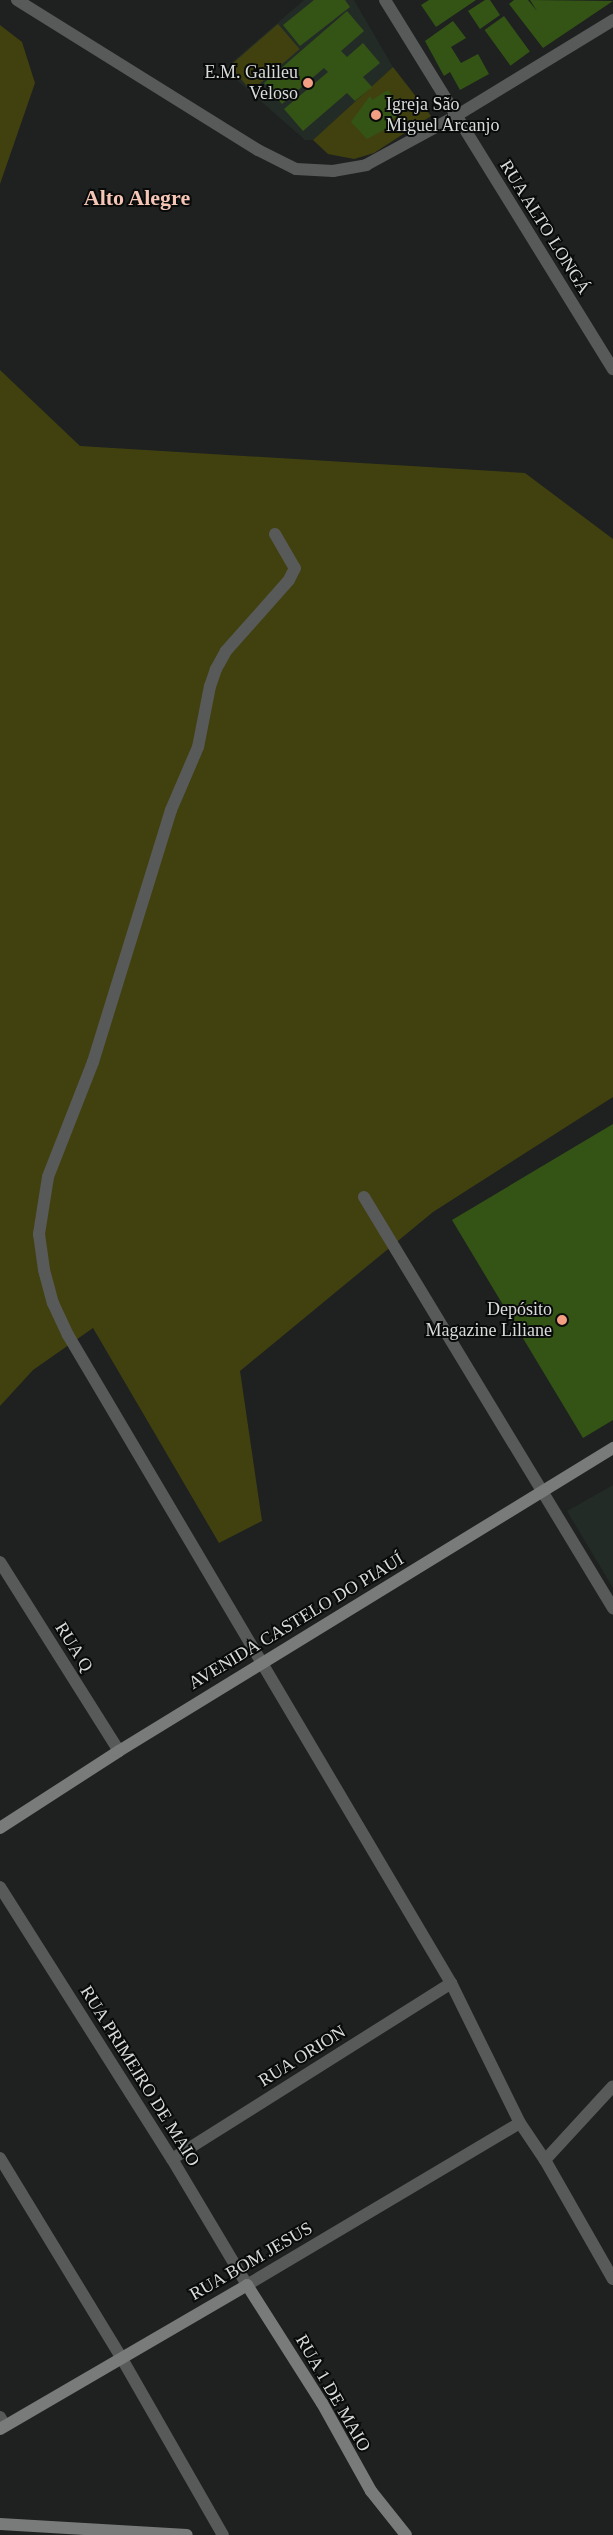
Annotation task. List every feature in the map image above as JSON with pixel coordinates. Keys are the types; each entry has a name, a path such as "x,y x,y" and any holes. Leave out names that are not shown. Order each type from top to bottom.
{"main road":[{"name":"AVENIDA CASTELO DO PIAUÍ","path":"0,1828 119,1751 613,1448"},
{"name":"RUA BOM JESUS","path":"2,2424 246,2285"},
{"name":"RUA 1 DE MAIO","path":"246,2285 322,2403 357,2469 390,2518 406,2535"},
{"path":"0,2524 187,2535"}],"street":[{"path":"17,0 258,150 296,169 333,171 366,165 456,116 613,20"},
{"name":"RUA ALTO LONGÁ","path":"385,0 613,369"},
{"path":"275,534 295,568 289,580 226,651 216,669 198,747 171,810 93,1062 48,1177 39,1234 49,1290 68,1335 263,1662 450,1983 520,2122 545,2160 613,2279"},
{"path":"364,1198 613,1608"},
{"name":"RUA Q","path":"0,1562 119,1751"},
{"name":"RUA PRIMEIRO DE MAIO","path":"0,1887 172,2159 246,2285"},
{"name":"RUA ORION","path":"172,2159 450,1983"},
{"path":"545,2160 613,2086"},
{"name":"RUA BOM JESUS","path":"246,2285 520,2122"},
{"path":"0,2158 122,2357 223,2535"}],"shaded area":[{"name":"E.M. Galileu Veloso","path":"304,0 354,0 393,67 313,140 305,140 224,69"},
{"path":"278,24 300,49 251,91 230,66"},
{"path":"0,25 22,42 35,83 0,184"},
{"path":"393,67 431,116 374,153 354,159 328,154 313,140"},
{"path":"0,370 80,446 525,473 613,539 613,1097 433,1212 240,1371 262,1521 219,1543 93,1328 33,1370 0,1406"},
{"path":"613,1485 613,1588 567,1511"}],"building":[{"path":"314,0 345,0 350,7 300,46 283,25"},
{"path":"429,0 476,0 436,27 421,5"},
{"path":"485,0 490,0 500,15 480,29 468,11"},
{"path":"514,0 528,0 537,11 530,0 613,1 543,48 509,4"},
{"path":"347,11 364,31 341,51 347,57 363,43 380,63 363,77 372,87 355,101 347,93 303,131 284,109 328,72 324,68 282,104 264,83"},
{"path":"504,16 530,52 510,66 485,30"},
{"path":"453,21 466,38 451,47 461,63 478,54 489,74 460,90 450,72 444,76 425,41"},
{"name":"Igreja São Miguel Arcanjo","path":"388,90 403,109 391,121 393,125 367,139 351,122 370,96 372,100"},
{"name":"Depósito Magazine Liliane","path":"613,1124 613,1420 583,1438 452,1220"}],"place":[{"name":"E.M. Galileu Veloso","path":"308,83"},
{"name":"Igreja São Miguel Arcanjo","path":"376,115"},
{"name":"Depósito Magazine Liliane","path":"562,1320"}],"district":[{"name":"Alto Alegre","path":"137,198"}]}
